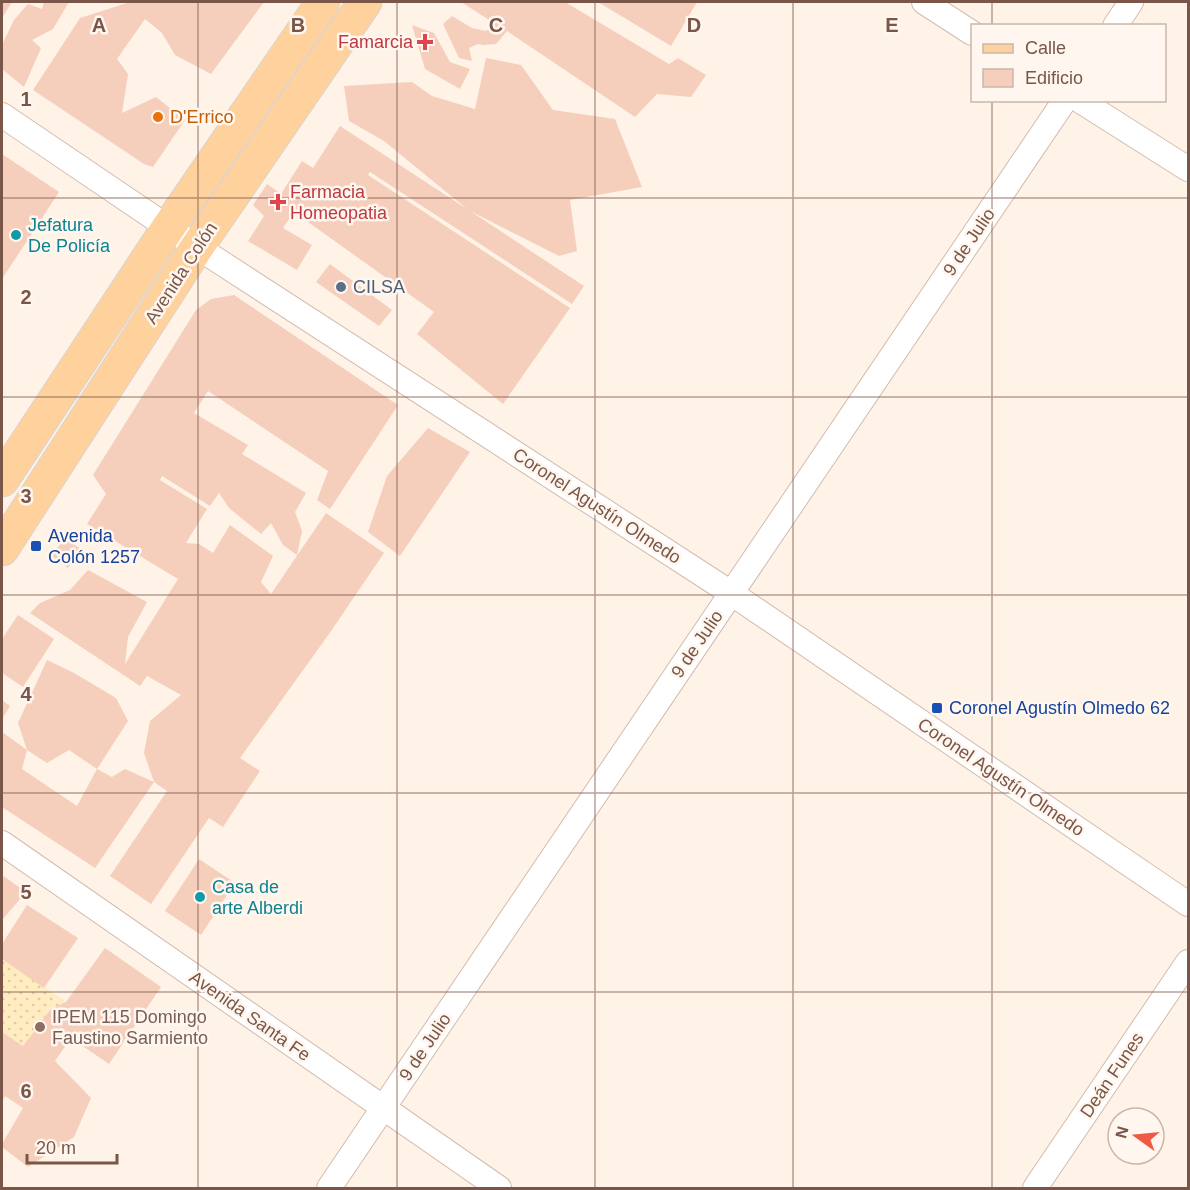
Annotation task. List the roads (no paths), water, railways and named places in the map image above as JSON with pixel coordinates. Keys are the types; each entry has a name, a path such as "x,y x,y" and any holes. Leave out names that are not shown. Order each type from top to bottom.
{"main road":[{"name":"Avenida Colón","path":"2,480 168,228 323,2"},
{"name":"Avenida Colón","path":"2,549 197,247 364,2"}],"street":[{"path":"924,2 971,32"},
{"path":"1116,24 1131,2"},
{"name":"9 de Julio","path":"329,1188 1064,102"},
{"path":"1082,102 1188,169"},
{"name":"Coronel Agustín Olmedo","path":"2,115 168,228 731,593 1188,904"},
{"name":"Avenida Santa Fe","path":"2,843 499,1188"},
{"name":"Deán Funes","path":"1035,1188 1188,962"}],"place":[{"name":"Famarcia","path":"425,42"},
{"name":"D'Errico","path":"158,117"},
{"name":"Farmacia Homeopatia","path":"278,202"},
{"name":"Jefatura De Policía","path":"16,235"},
{"name":"CILSA","path":"341,287"},
{"name":"Avenida Colón 1257","path":"36,546"},
{"name":"Coronel Agustín Olmedo 62","path":"937,708"},
{"name":"Casa de arte Alberdi","path":"200,897"},
{"name":"IPEM 115 Domingo Faustino Sarmiento","path":"40,1027"}]}
